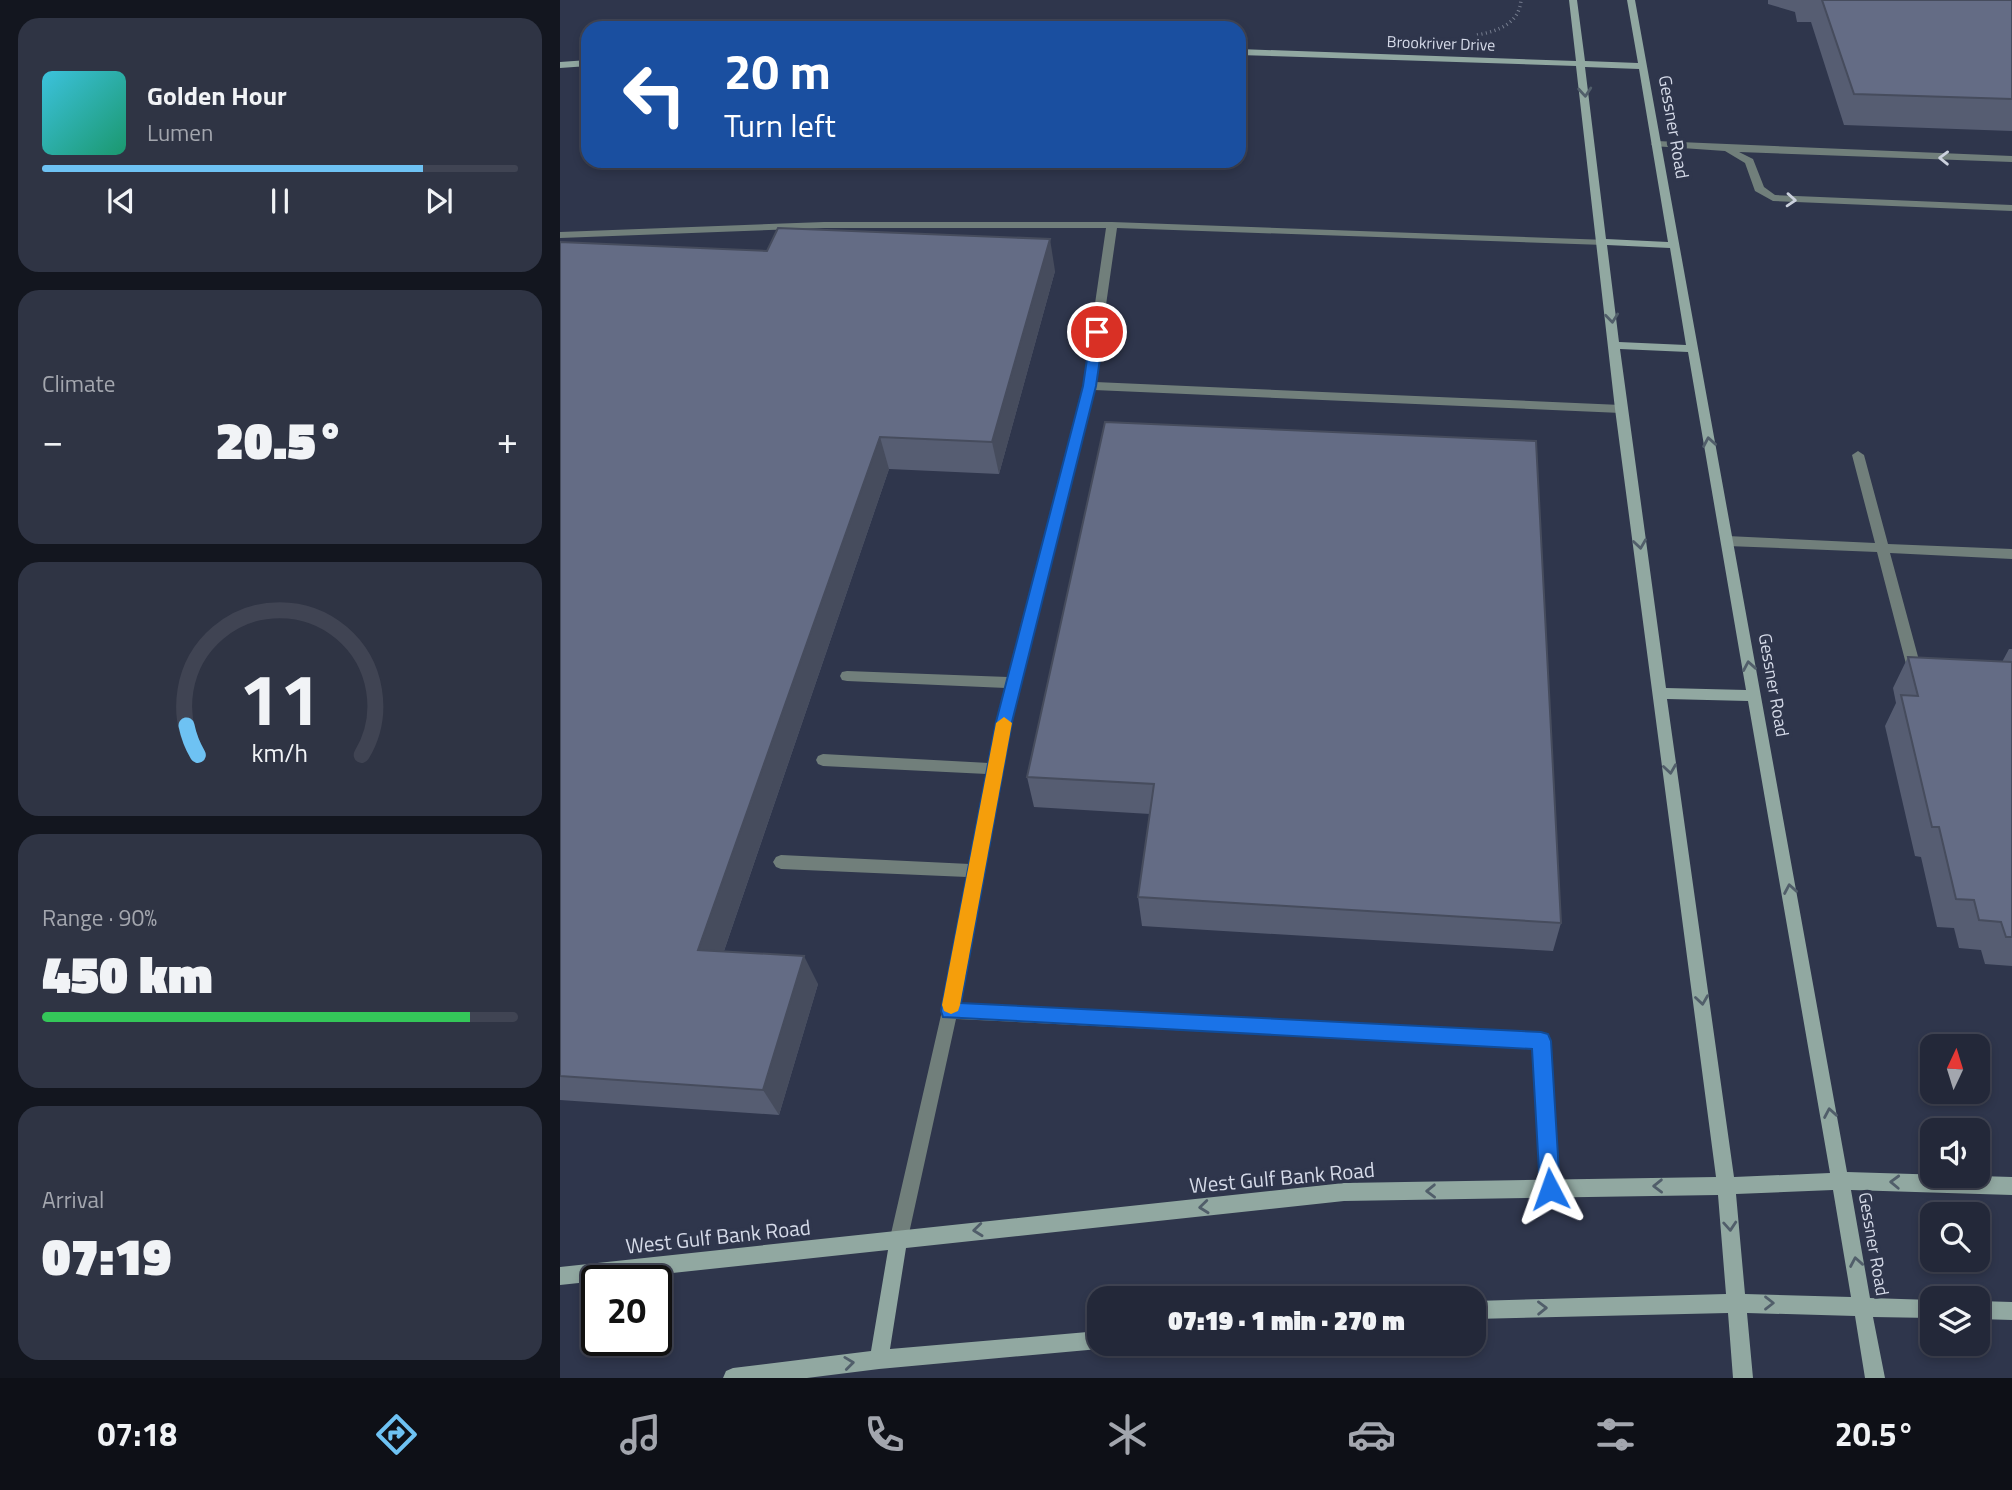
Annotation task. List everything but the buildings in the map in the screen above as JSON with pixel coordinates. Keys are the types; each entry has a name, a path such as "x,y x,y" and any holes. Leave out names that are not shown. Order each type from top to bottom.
{"main road":[{"path":"1573,0 1604,242 1621,409 1726,1186 1742,1378"},
{"name":"Gessner Road","path":"1631,0 1875,1378"},
{"name":"Brookriver Drive","path":"1246,52 1642,65"},
{"path":"560,65 581,64"},
{"path":"1604,242 1674,245"},
{"path":"1615,345 1692,349"},
{"path":"1660,693 1755,696"},
{"name":"West Gulf Bank Road","path":"560,1276 1344,1192 1726,1186 1842,1181 2012,1186"},
{"path":"879,1359 899,1238"},
{"path":"1486,1310 1735,1303 1920,1307"},
{"path":"1990,1310 2012,1311"},
{"path":"733,1378 879,1359 1087,1341"}],"lane":[{"path":"1656,144 2012,159"},
{"path":"1725,148 1749,161 1759,189 1773,198 2012,208"},
{"path":"560,235 824,225 1112,225 1604,242"},
{"path":"899,1238 950,1011 995,769 1014,683 1089,386 1112,225"},
{"path":"1089,386 1621,409"},
{"path":"1858,455 1913,664"},
{"path":"1727,541 2012,554"},
{"path":"847,676 1014,683"},
{"path":"823,760 995,769"},
{"path":"781,862 976,871"},
{"path":"950,1011 1541,1041 1550,1189"}],"slow traffic":[{"path":"951,1005 1004,723"}],"route":[{"path":"1097,332 1089,386 1004,722 950,1011 1541,1041 1550,1189"}]}
